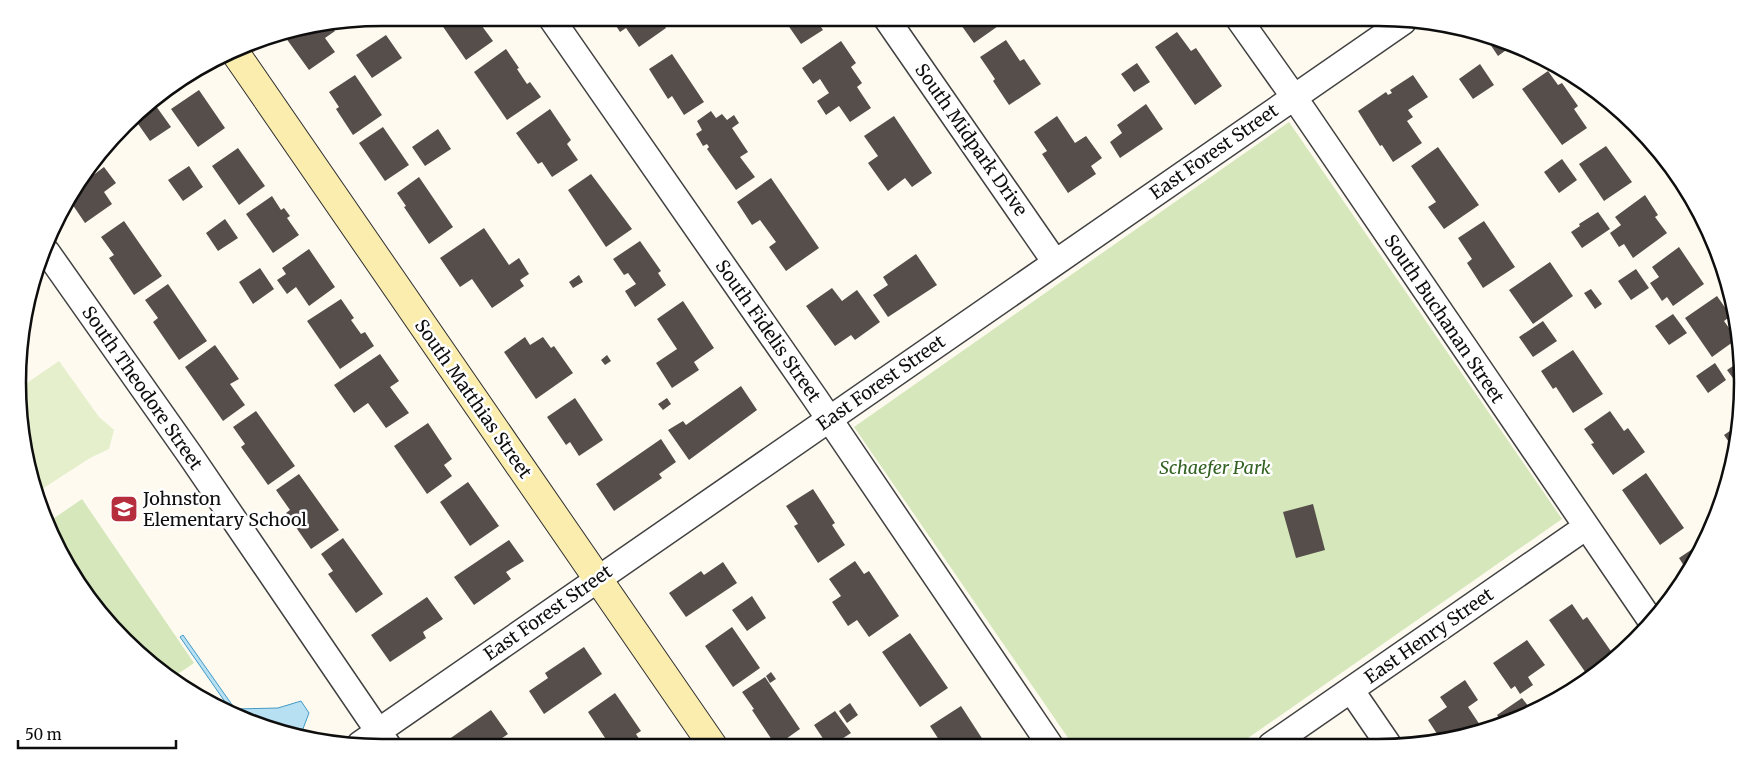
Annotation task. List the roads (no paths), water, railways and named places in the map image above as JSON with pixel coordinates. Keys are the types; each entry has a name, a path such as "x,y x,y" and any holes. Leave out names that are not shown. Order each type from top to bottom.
{"street":[{"name":"South Fidelis Street","path":"556,26 829,419 1045,739"},
{"name":"South Midpark Drive","path":"892,26 1055,262"},
{"name":"South Buchanan Street","path":"1244,26 1294,97 1646,615"},
{"name":"East Forest Street","path":"378,739 598,579 1396,27"},
{"name":"South Matthias Street","path":"238,57 708,739"},
{"name":"South Theodore Street","path":"50,256 190,455 373,739"},
{"name":"East Henry Street","path":"1280,739 1586,527"},
{"path":"1351,690 1384,739"}],"water":[{"path":"183,635 233,706 225,702 180,637"},
{"path":"301,701 309,713 303,730 268,720 239,709 278,708"}],"place":[{"name":"Johnston Elementary School","path":"124,509"}],"park label":[{"name":"Schaefer Park","path":"1215,468"}]}
